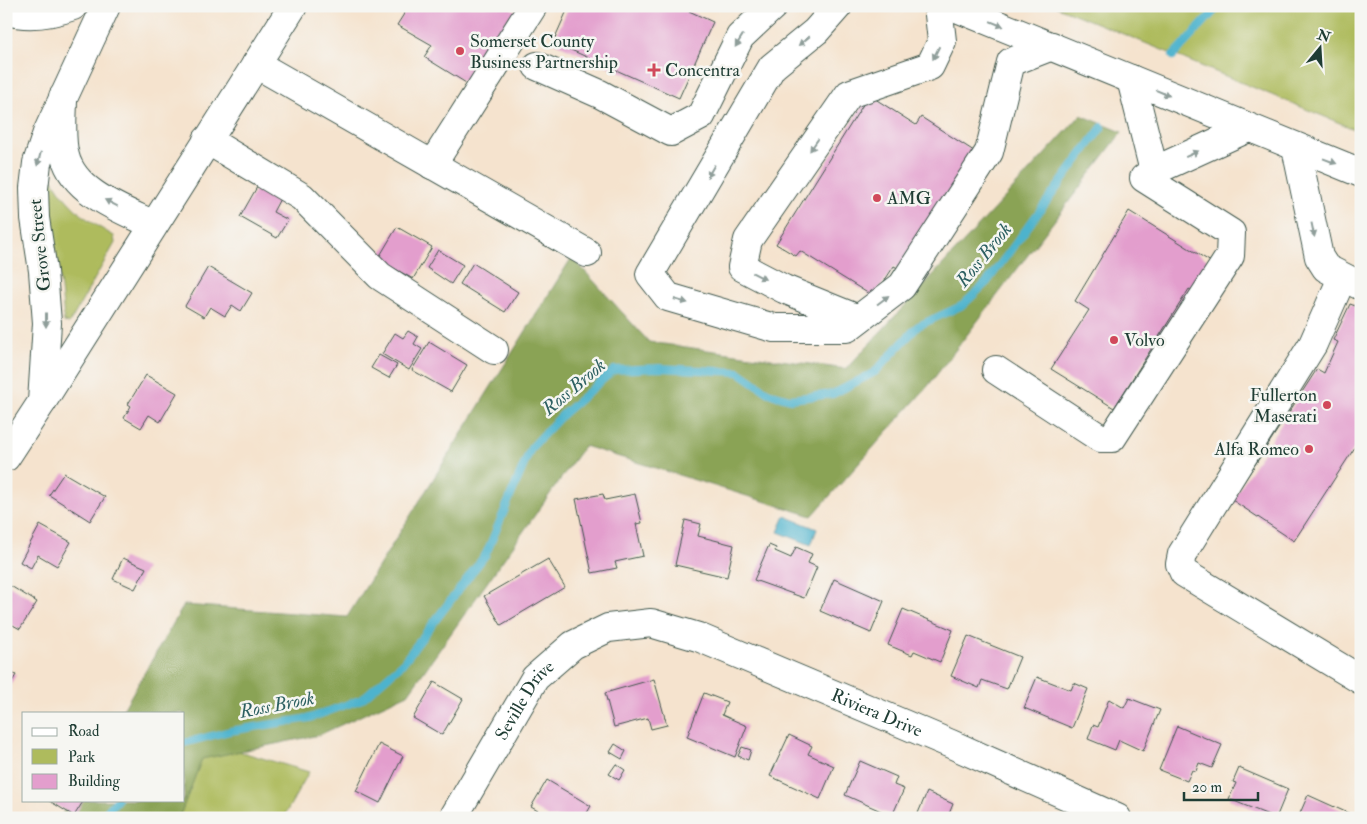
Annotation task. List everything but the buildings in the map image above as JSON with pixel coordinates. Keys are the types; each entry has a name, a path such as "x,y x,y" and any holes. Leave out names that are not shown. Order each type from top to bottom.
{"main road":[{"path":"6,11 19,15 55,13 73,6"},
{"name":"Grove Street","path":"6,457 42,402 47,323 46,295 35,218 34,188 37,163 46,133 106,6"},
{"path":"42,402 293,6"},
{"path":"432,165 533,6"},
{"path":"537,66 600,94 671,132 701,116 740,37 773,6"},
{"path":"838,6 816,31 772,67 650,274 668,298 774,328 847,328 902,286 989,152 1011,62 1052,46"},
{"path":"858,319 784,289 742,267 748,240 849,94 930,66 942,41 938,6"},
{"path":"952,6 1361,174"},
{"path":"256,64 587,253"},
{"path":"1131,79 1154,171"},
{"path":"63,97 65,156 71,172 81,183 99,197 154,225"},
{"path":"996,370 1100,438 1112,438 1230,256 1232,244 1231,233 1144,178 1154,171 1248,128"},
{"path":"207,140 302,197 380,276 494,350"},
{"path":"1296,148 1319,257 1326,268 1351,282 1182,554 1180,564 1184,574 1361,680"},
{"name":"Riviera Drive","path":"631,626 651,623 698,637 951,744 1117,818"},
{"name":"Seville Drive","path":"453,818 535,678 573,645 608,628 631,626"}],"green space":[{"path":"1055,6 1361,6 1361,132 1335,121"},
{"path":"1081,115 1122,132 928,386 812,516 584,446 408,694 319,735 202,759 179,818 60,818 69,802 185,802 185,712 122,712 184,605 347,617 572,257 649,342 846,369"},
{"path":"47,180 53,180 65,198 79,212 114,236 115,243 69,324 64,322"},
{"path":"198,739 309,772 283,818 131,818 178,802 185,802"}],"water":[{"path":"785,516 817,529 811,545 778,532"}],"waterway":[{"name":"Ross Brook","path":"1173,56 1219,6"},
{"name":"Ross Brook","path":"185,743 230,731 310,718 362,699 402,664 486,554 531,448 563,414 614,370 659,368 739,372 769,393 790,399 833,394 875,372 918,326 963,305 987,282 1102,127"},
{"name":"Ross Brook","path":"101,818 115,802"}],"place":[{"name":"Somerset County Business Partnership","path":"460,51"},
{"name":"Concentra","path":"654,70"},
{"name":"AMG","path":"877,198"},
{"name":"Volvo","path":"1114,340"},
{"name":"Fullerton Maserati","path":"1327,405"},
{"name":"Alfa Romeo","path":"1309,449"}]}
